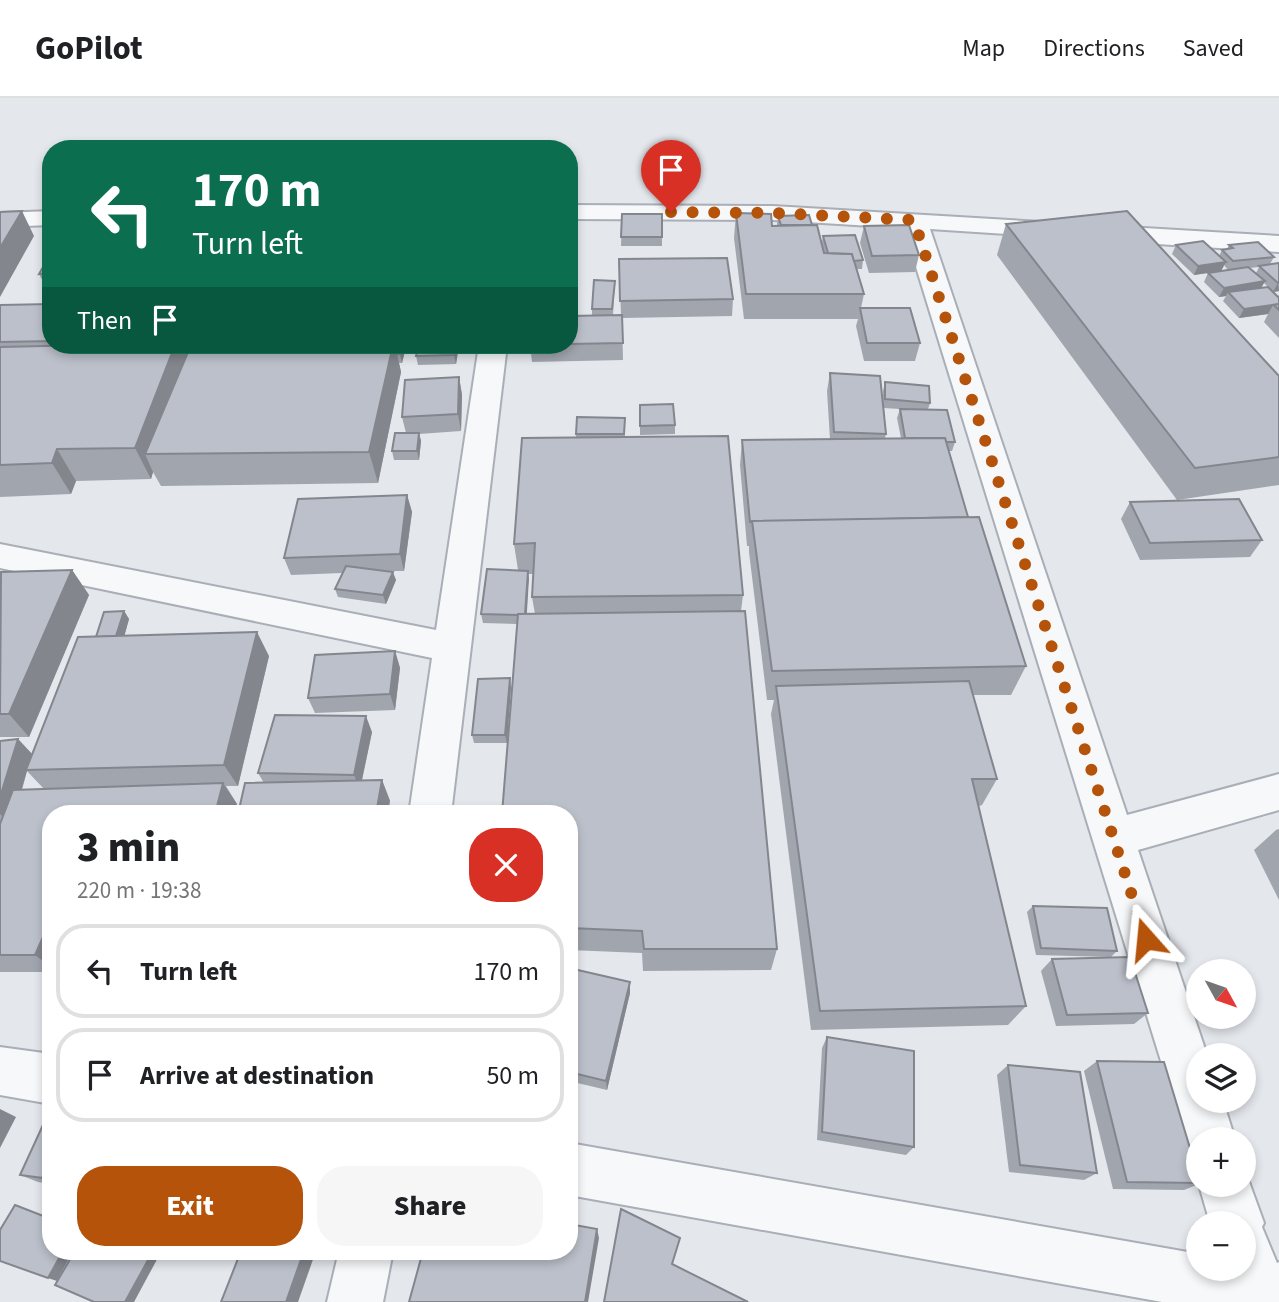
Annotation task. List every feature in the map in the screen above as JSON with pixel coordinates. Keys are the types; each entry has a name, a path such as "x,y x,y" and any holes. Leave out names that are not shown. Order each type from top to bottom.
{"street":[{"path":"578,212 773,213 1279,244"},
{"path":"0,220 42,218"},
{"path":"914,220 1206,1127"},
{"path":"1132,233 1160,263"},
{"path":"431,805 492,354"},
{"path":"0,556 451,647"},
{"path":"1113,838 1279,792"},
{"path":"0,1070 42,1077"},
{"path":"578,1169 1260,1282"},
{"path":"355,1302 364,1260"}],"building":[{"path":"22,211 0,248 0,212"},
{"path":"1127,211 1279,376 1279,457 1195,468 1006,224"},
{"path":"736,213 771,214 772,226 817,225 824,253 852,254 864,294 746,294"},
{"path":"622,214 662,214 662,237 621,237"},
{"path":"809,215 812,225 781,225 778,216"},
{"path":"909,225 919,255 872,256 864,226"},
{"path":"855,235 863,260 854,261 852,254 828,253 823,236"},
{"path":"1203,241 1226,262 1198,266 1176,245"},
{"path":"1258,242 1274,257 1233,261 1222,250 1233,248 1229,245"},
{"path":"727,258 733,299 620,301 619,259"},
{"path":"1279,263 1279,283 1259,266"},
{"path":"1248,267 1265,281 1224,288 1208,273"},
{"path":"594,280 615,281 612,309 592,309"},
{"path":"1268,287 1279,298 1279,304 1244,309 1228,292"},
{"path":"42,304 42,341 0,342 0,305"},
{"path":"860,308 910,308 920,343 867,343"},
{"path":"622,315 623,343 578,344 578,316"},
{"path":"42,346 42,354 172,354 135,448 57,449 52,463 0,465 0,347"},
{"path":"187,354 391,354 369,452 145,454"},
{"path":"417,354 454,354 454,355"},
{"path":"830,373 880,376 886,434 834,432"},
{"path":"459,377 458,414 402,417 405,380"},
{"path":"885,382 929,386 930,403 885,399"},
{"path":"673,404 675,425 640,426 640,405"},
{"path":"900,409 947,410 955,442 946,442 945,438 905,438"},
{"path":"577,417 625,418 624,434 576,434"},
{"path":"395,433 419,433 417,451 392,451"},
{"path":"728,436 743,595 532,597 535,543 514,544 522,438"},
{"path":"945,438 968,517 750,522 742,440"},
{"path":"407,495 400,554 284,558 298,499"},
{"path":"1239,499 1262,540 1150,543 1130,502"},
{"path":"979,517 1026,666 772,671 752,521"},
{"path":"346,566 393,572 383,595 335,589"},
{"path":"487,569 528,571 525,614 481,614"},
{"path":"72,570 9,714 0,714 1,572"},
{"path":"124,611 116,636 96,637 104,612"},
{"path":"745,611 777,949 644,949 642,931 578,928 578,805 503,805 518,614"},
{"path":"257,632 224,765 26,770 78,637"},
{"path":"395,651 390,694 308,698 315,655"},
{"path":"510,678 505,735 472,735 478,679"},
{"path":"969,681 997,779 972,779 1026,1006 820,1011 776,686"},
{"path":"275,715 366,716 354,775 258,773"},
{"path":"18,739 0,797 0,741"},
{"path":"382,780 378,805 240,805 245,783"},
{"path":"223,783 217,805 42,805 42,939 35,955 0,955 0,824 13,790"},
{"path":"1033,906 1107,908 1117,951 1041,948"},
{"path":"1130,957 1148,1013 1067,1015 1052,959"},
{"path":"578,970 630,982 606,1081 578,1074"},
{"path":"827,1037 914,1051 914,1147 822,1132"},
{"path":"1097,1061 1164,1062 1186,1135 1186,1183 1127,1182"},
{"path":"1008,1065 1080,1072 1097,1173 1020,1165"},
{"path":"42,1127 42,1178 20,1175"},
{"path":"15,1205 42,1216 42,1260 58,1260 48,1278 0,1261 0,1230"},
{"path":"621,1209 680,1238 672,1264 748,1302 604,1302"},
{"path":"578,1226 597,1229 585,1302 409,1302 421,1260 578,1260"},
{"path":"70,1260 148,1260 125,1302 94,1302 55,1285"},
{"path":"237,1260 301,1260 286,1302 221,1302"}],"route":[{"path":"671,212 773,213 914,220 1146,939"}]}
